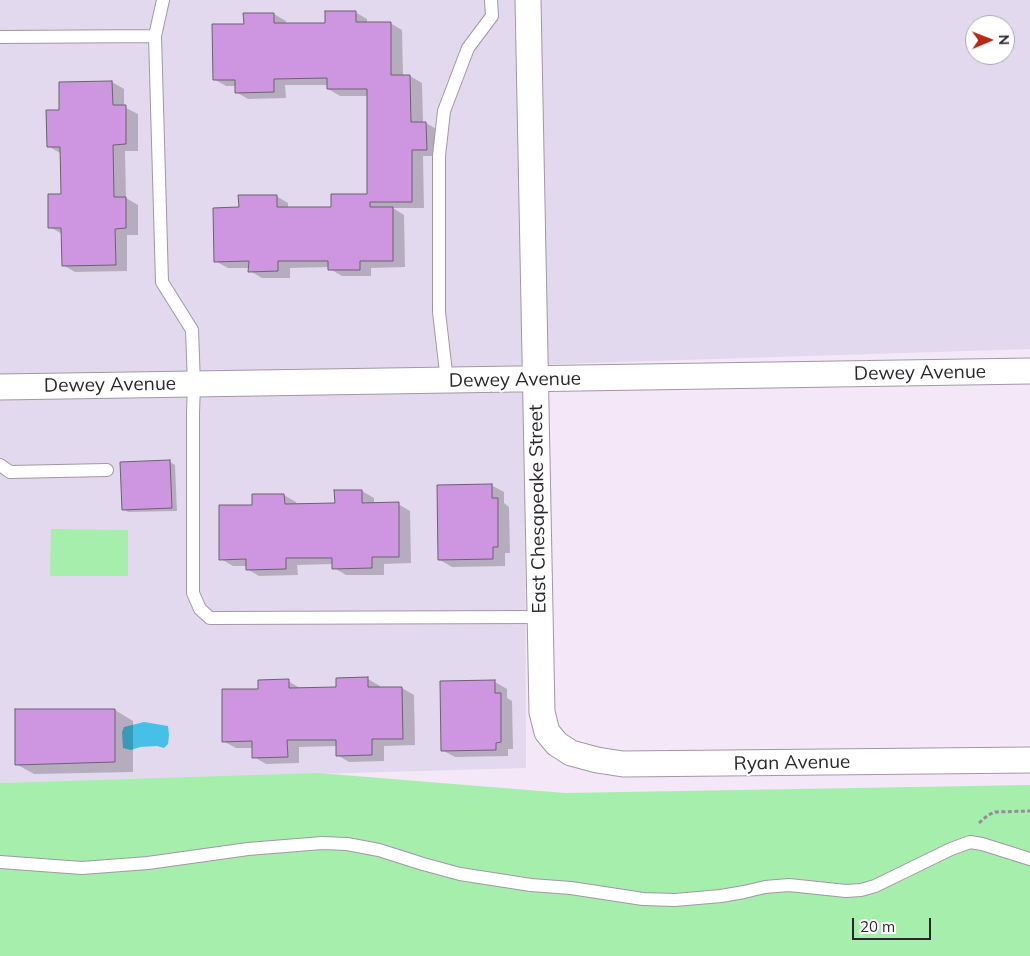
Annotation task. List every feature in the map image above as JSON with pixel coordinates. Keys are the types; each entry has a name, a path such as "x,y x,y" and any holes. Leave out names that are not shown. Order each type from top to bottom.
{"street":[{"name":"East Chesapeake Street","path":"528,0 542,712 546,732 557,744"},
{"name":"Dewey Avenue","path":"0,387 1030,371"},
{"name":"Ryan Avenue","path":"557,744 571,753 623,764 1030,760"}],"lane":[{"path":"163,0 155,36 162,282 192,330 194,384 192,413 194,593 200,609 210,618 540,617"},
{"path":"447,380 439,312 439,156 444,111 468,48 492,16 491,0"},
{"path":"0,37 155,36"},
{"path":"0,465 10,472 107,470"},
{"path":"0,862 82,868 148,862 248,849 347,844 379,850 460,874 642,899 675,900 721,896 765,887 789,885 846,891 861,890 875,886 950,849 970,842 1030,859"}],"path":[{"path":"970,842 975,829 988,815 995,812 1030,811"}],"shaded area":[{"path":"0,0 1030,0 1030,349 525,365 526,768 0,783"}],"green space":[{"path":"51,529 128,530 128,576 50,576"},
{"path":"318,773 565,793 1030,785 1030,956 0,956 0,783"}],"water":[{"path":"144,722 168,726 168,744 164,748 157,746 140,747 131,750 123,748 122,732 124,727"}],"building":[{"path":"325,11 356,11 356,22 391,22 391,75 410,75 411,122 426,122 427,150 412,150 412,202 370,202 370,207 393,207 393,261 360,261 360,270 328,270 328,261 278,261 278,271 248,272 249,261 214,262 213,208 239,207 238,195 277,195 277,207 331,207 331,194 367,194 367,89 327,89 327,78 274,79 274,92 235,93 235,80 213,80 212,24 244,24 243,13 274,13 274,23 325,23"},
{"path":"112,81 113,105 126,105 126,144 113,145 114,197 126,197 126,228 115,229 116,265 62,266 61,228 48,228 48,194 61,194 60,147 47,147 46,110 59,110 59,82"},
{"path":"170,460 172,508 122,510 120,462"},
{"path":"492,484 492,498 498,498 498,547 493,547 493,559 438,560 437,485"},
{"path":"334,490 362,490 362,503 399,502 399,557 372,557 372,568 332,569 332,558 286,558 286,569 246,570 246,559 219,560 219,505 252,505 252,494 284,494 285,504 335,503"},
{"path":"368,677 368,687 402,687 403,739 372,739 372,755 336,756 336,740 287,740 288,757 252,758 252,741 222,742 222,689 258,689 258,680 289,679 289,688 336,687 336,678"},
{"path":"495,680 495,693 501,693 501,742 496,743 496,750 441,751 440,681"},
{"path":"15,709 115,709 115,762 15,765"}]}
